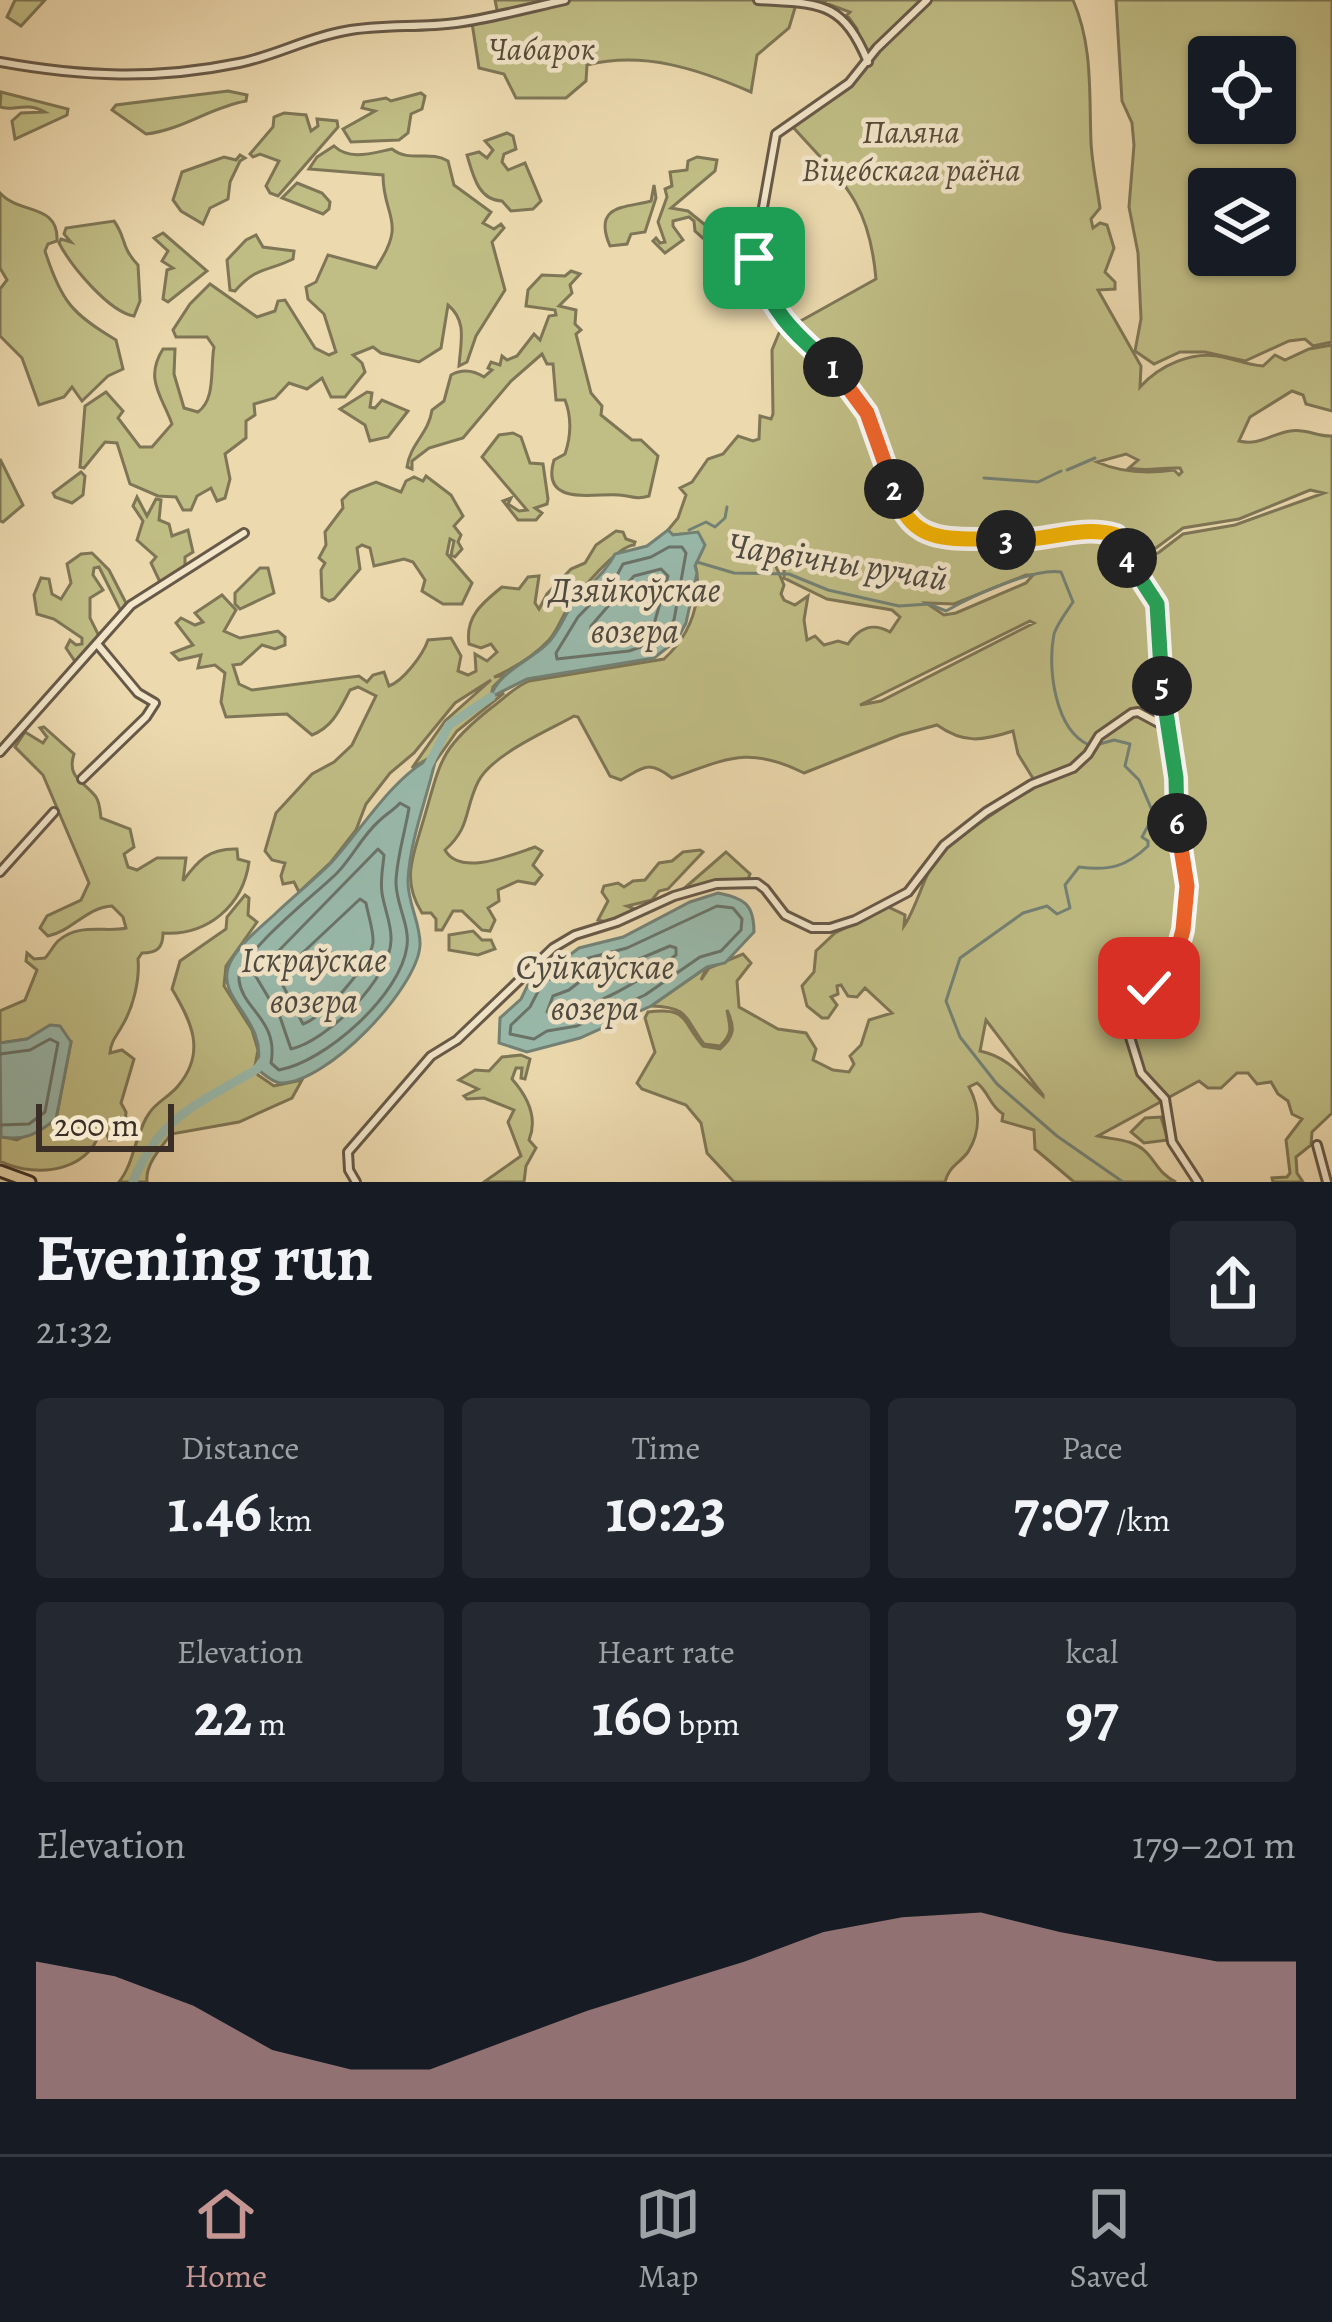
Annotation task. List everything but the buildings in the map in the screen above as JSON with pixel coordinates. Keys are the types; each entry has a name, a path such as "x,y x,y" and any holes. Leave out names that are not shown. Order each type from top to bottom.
{"main road":[{"path":"0,1171 30,1182"}],"street":[{"path":"0,62 140,77 175,75 243,63 338,32 385,24 452,23 565,0"},
{"path":"758,0 821,7 837,14 851,25 868,62"},
{"path":"927,0 849,83 776,134 754,258 766,298 790,328 843,376 860,401 900,510 913,527 953,540 1026,542 1096,529 1116,535 1128,560 1154,593 1160,620 1165,726 1176,778 1177,825 1187,886 1183,930 1170,971 1133,1007 1129,1034 1141,1073 1165,1099 1172,1142 1198,1182"},
{"path":"0,752 131,605 244,533"},
{"path":"82,779 155,703 138,693 97,644"},
{"path":"356,1182 349,1170 348,1152 418,1071 471,1028 553,948 574,935 716,884 757,884 784,915 812,928 855,920 908,892 954,837 1032,784 1073,768 1099,736 1132,713 1165,726"},
{"path":"0,872 54,812"},
{"path":"1317,1145 1327,1182"}],"green space":[{"path":"15,0 45,0 21,26 7,17"},
{"name":"Чабарок","path":"495,0 824,0 823,5 797,1 789,28 757,55 751,92 691,70 629,60 587,65 586,81 566,98 516,98 504,74 479,68 472,23 498,15"},
{"name":"Паляна Віцебскага раёна","path":"1073,0 1089,70 1100,208 1091,219 1093,228 1107,225 1114,248 1105,272 1115,289 1098,290 1141,366 1140,387 1167,366 1189,358 1212,355 1263,366 1275,355 1285,360 1332,345 1332,411 1306,404 1303,395 1292,391 1250,417 1239,441 1259,441 1296,430 1332,436 1332,1113 1312,1132 1311,1145 1296,1157 1303,1182 1273,1182 1272,1178 1290,1173 1286,1140 1302,1119 1292,1114 1288,1101 1271,1082 1257,1084 1248,1073 1237,1073 1221,1088 1208,1088 1199,1081 1098,1136 1136,1145 1176,1182 1074,1182 1035,1149 1034,1130 1002,1121 1003,1114 977,1083 969,1087 977,1111 975,1136 945,1182 734,1182 707,1153 701,1123 686,1105 637,1083 655,1052 645,1018 648,1012 678,1014 703,1046 720,1049 729,1040 732,1031 727,1010 729,1032 720,1046 704,1044 680,1012 651,1006 707,967 701,980 709,968 743,954 751,963 737,981 739,1007 778,1029 806,1033 816,1049 813,1060 849,1072 854,1064 850,1056 861,1045 869,1020 892,1013 865,988 857,997 848,996 841,985 831,997 837,1005 828,1018 807,1006 802,986 814,972 816,951 835,933 888,907 905,915 904,926 937,858 1034,780 1018,754 1013,731 974,739 937,725 804,773 752,757 672,778 646,767 621,780 610,776 574,716 508,753 485,772 459,834 445,850 452,858 474,863 535,847 542,851 533,865 542,875 535,884 518,881 498,890 499,901 488,908 495,920 490,931 482,930 462,911 453,911 442,930 436,930 436,919 422,913 416,901 412,859 450,747 473,723 529,681 664,659 676,646 697,599 690,550 682,534 672,535 668,530 686,495 680,488 738,436 759,439 760,416 771,419 773,414 772,350 779,333 876,279 860,210 839,178 792,126 848,89 866,68 857,29 847,15 850,12 825,3","holes":["1126,454 1138,460 1129,468 1180,468 1182,472 1135,472 1097,462","1310,490 1324,493 1235,525 1183,534 1158,553 1148,555 1140,548 1142,541 1145,550 1152,551 1183,528 1239,519","767,546 784,559 784,578 827,599 892,610 900,617 890,632 872,627 848,644 824,645 815,636 807,640 808,596 795,605 784,600 784,585","1033,575 1026,583 956,613 944,615 926,603 954,604","1034,623 881,701 860,705","986,1020 1043,1096 999,1058 980,1051"]},
{"path":"1116,0 1332,0 1332,342 1313,346 1305,339 1289,341 1245,361 1180,352 1154,364 1135,351 1141,319 1138,253 1129,207 1132,123 1122,101"},
{"path":"228,91 247,95 246,101 146,134 112,110 116,105"},
{"path":"1,92 68,109 67,115 15,139 12,121 21,113 45,112 0,107"},
{"path":"425,96 422,109 411,114 408,133 399,140 351,142 343,129 375,111 362,108 364,102"},
{"path":"306,115 311,131 318,126 317,119 337,121 338,127 278,196 266,186 279,161 250,154 273,127 274,117"},
{"path":"507,133 513,136 516,149 504,154 502,162 508,170 525,163 541,201 533,209 511,211 502,201 487,196 472,170 467,155 479,152 487,158 493,150 485,141"},
{"path":"334,146 354,155 392,149 448,161 454,185 491,212 483,223 504,228 492,242 505,290 476,336 467,362 459,366 460,324 448,305 441,348 419,362 373,347 353,355 365,372 345,397 331,397 322,378 307,389 289,383 275,398 254,404 255,415 246,421 246,438 225,454 230,479 225,498 217,501 211,488 197,496 191,510 183,510 176,497 158,496 130,484 117,443 105,442 80,467 85,406 106,392 123,411 118,418 140,447 152,447 172,424 155,379 163,349 175,349 174,374 184,408 198,412 204,406 214,347 207,337 176,337 173,330 210,284 257,317 275,311 278,301 285,300 315,348 329,355 336,352 324,314 308,299 306,287 316,282 328,255 376,268 391,239 392,220 383,175 309,169"},
{"path":"240,155 245,158 230,182 228,199 210,208 203,224 181,211 173,200 182,172 224,157 236,160"},
{"path":"697,157 717,160 715,171 671,208 688,211 704,224 712,221 716,236 704,239 689,217 673,221 683,240 665,253 653,241 665,242 658,222 667,197 665,189 672,186 670,172 687,170 688,161"},
{"path":"297,183 322,193 330,202 329,209 323,214 282,198"},
{"path":"654,185 656,198 645,232 631,234 627,244 610,246 608,215 651,201"},
{"path":"0,193 52,221 57,241 45,251 63,294 78,314 116,340 123,369 108,376 82,401 72,387 64,397 39,405 22,358 0,336 0,289 7,280 0,268"},
{"path":"114,221 138,265 140,301 134,316 102,297 59,243 61,239 71,242 64,234 66,228"},
{"path":"163,233 207,271 168,302 163,299 167,270 173,268 162,261 168,251 154,238"},
{"path":"256,235 263,247 294,251 293,259 256,273 230,290 227,260"},
{"path":"571,271 580,274 570,285 572,293 559,306 576,310 575,324 581,330 576,334 591,393 602,406 601,415 658,456 649,496 572,494 555,485 554,460 565,454 570,420 565,400 556,400 553,364 547,364 542,354 511,381 463,438 429,448 412,461 412,469 407,467 432,410 444,401 451,375 468,371 484,377 492,370 488,368 491,362 500,365 502,356 507,360 517,356 534,334 540,340 555,310 526,306 528,290 542,275 565,276"},
{"path":"372,393 370,407 382,400 408,411 388,437 370,441 365,425 340,409"},
{"path":"499,435 521,437 530,463 543,464 548,499 535,508 542,513 536,520 518,520 503,501 511,498 508,504 527,510 482,457"},
{"path":"0,459 23,505 3,522 0,521"},
{"path":"81,472 85,476 83,495 72,503 55,497 53,493"},
{"path":"426,476 451,495 463,516 454,526 461,535 462,549 455,557 451,555 454,541 450,539 447,554 472,583 462,604 443,604 422,591 425,580 413,562 404,559 374,566 370,548 362,545 357,548 360,569 334,599 322,597 325,563 319,558 326,545 325,532 343,508 342,500 376,482 401,492 406,481 414,477 423,481"},
{"path":"137,497 147,516 156,499 161,500 159,520 169,524 172,536 188,530 193,552 185,557 185,567 160,582 151,563 156,557 137,540 143,521 133,506"},
{"path":"616,531 634,545 618,553 589,581 543,646 494,677 505,675 491,696 504,693 457,731 435,762 431,757 412,768 445,721 491,680 455,703 414,753 390,773 331,862 299,892 294,882 283,884 285,863 272,860 265,851 276,813 312,774 352,745 376,696 358,687 350,690 331,722 312,735 287,714 226,717 221,702 225,673 215,665 198,668 201,655 179,660 172,653 193,645 176,623 181,618 195,625 203,622 195,613 222,595 236,610 224,631 240,638 278,631 285,637 285,645 275,649 262,645 241,664 233,665 239,684 252,690 359,676 367,682 384,672 389,686 412,667 428,640 451,638 461,656 458,671 468,675 476,671 475,654 487,661 497,652 491,644 481,648 469,644 472,618 488,599 502,587 519,589 528,577 539,576 535,603 539,609 571,569 585,563 596,545"},
{"path":"92,553 109,570 126,603 121,611 99,567 94,568 103,590 90,598 90,618 99,636 76,663 66,648 70,640 82,644 82,638 37,614 34,595 41,578 49,579 52,594 61,599 71,583 67,564"},
{"path":"260,568 268,568 274,593 240,609 235,593"},
{"path":"40,728 74,754 75,774 96,797 101,818 130,829 134,847 124,854 128,867 137,870 157,858 186,858 183,881 212,853 237,849 238,859 249,862 239,892 220,915 194,929 163,933 158,949 138,959 132,1002 110,1053 122,1050 134,1059 121,1103 126,1112 124,1138 109,1140 102,1121 98,1138 78,1161 31,1170 0,1161 0,1136 17,1140 56,1119 71,1042 27,1039 0,1043 0,1011 25,1000 37,970 26,961 27,953 34,959 45,958 66,935 126,928 112,906 48,936 40,928 47,916 81,900 89,883 43,775 15,747 25,732 43,743 47,737"},
{"path":"703,852 668,889 652,900 627,906 635,909 606,922 598,920 608,901 604,886 618,883 624,887 645,880 659,863"},
{"path":"726,852 750,874 748,879 680,892"},
{"path":"245,895 248,915 257,922 226,966 224,986 252,1030 258,1075 274,1086 302,1080 292,1098 239,1122 171,1134 151,1163 147,1182 119,1182 145,1120 178,1086 192,1061 190,1025 172,989 180,961 226,929 227,917"},
{"path":"473,931 482,940 491,940 495,949 478,955 449,950 449,935"},
{"path":"502,1057 530,1059 525,1079 522,1068 516,1068 512,1079 529,1108 529,1140 536,1148 524,1182 484,1182 521,1156 508,1122 514,1110 484,1098 467,1099 464,1096 478,1089 459,1080 475,1070 489,1071"},
{"path":"1161,1117 1168,1140 1144,1143 1131,1132 1145,1118"}],"water":[{"name":"Дзяйкоўскае возера","path":"668,530 673,535 698,532 705,545 695,566 686,623 677,640 654,658 527,679 491,697 506,675 550,641 572,605 615,554 647,546"},
{"name":"Іскраўскае возера","path":"432,757 435,762 409,865 410,896 420,937 415,963 387,1008 344,1052 299,1079 274,1081 257,1069 256,1037 227,980 231,960 331,863 390,791"},
{"name":"Суйкаўскае возера","path":"718,893 746,904 754,922 754,932 725,963 707,967 651,1006 580,1038 527,1052 499,1043 500,1018 521,999 535,970 554,967 579,948 623,937 690,902"},
{"path":"50,1025 60,1026 71,1042 56,1119 30,1135 1,1137 0,1043 27,1039"}],"waterway":[{"path":"1067,470 1095,458"},
{"path":"984,478 1038,482 1061,471"},
{"path":"689,530 706,522 715,527 725,518 727,507"},
{"name":"Чарвічны ручай","path":"697,562 734,573 789,574 828,590 899,606 929,604 946,611 1019,579 1061,572 1073,602 1054,634 1053,680 1068,726 1089,745"},
{"path":"428,766 449,725 491,697"},
{"name":"Чарвічны ручай","path":"1096,745 1114,740 1130,744 1125,766 1139,780 1154,815 1142,837 1148,846 1116,866 1079,867 1065,885 1070,908 1057,914 1047,906 1023,913 960,958 946,1001 960,1037 997,1084 1057,1136 1123,1182"},
{"path":"133,1182 168,1126 262,1062"}],"route":[{"path":"754,258 766,298 802,340 843,376 867,413 900,510 913,527 953,540 1026,542 1104,531 1116,535 1128,560 1154,593 1160,620 1165,726 1176,778 1177,825 1187,886 1183,930 1173,964 1149,988"}]}
